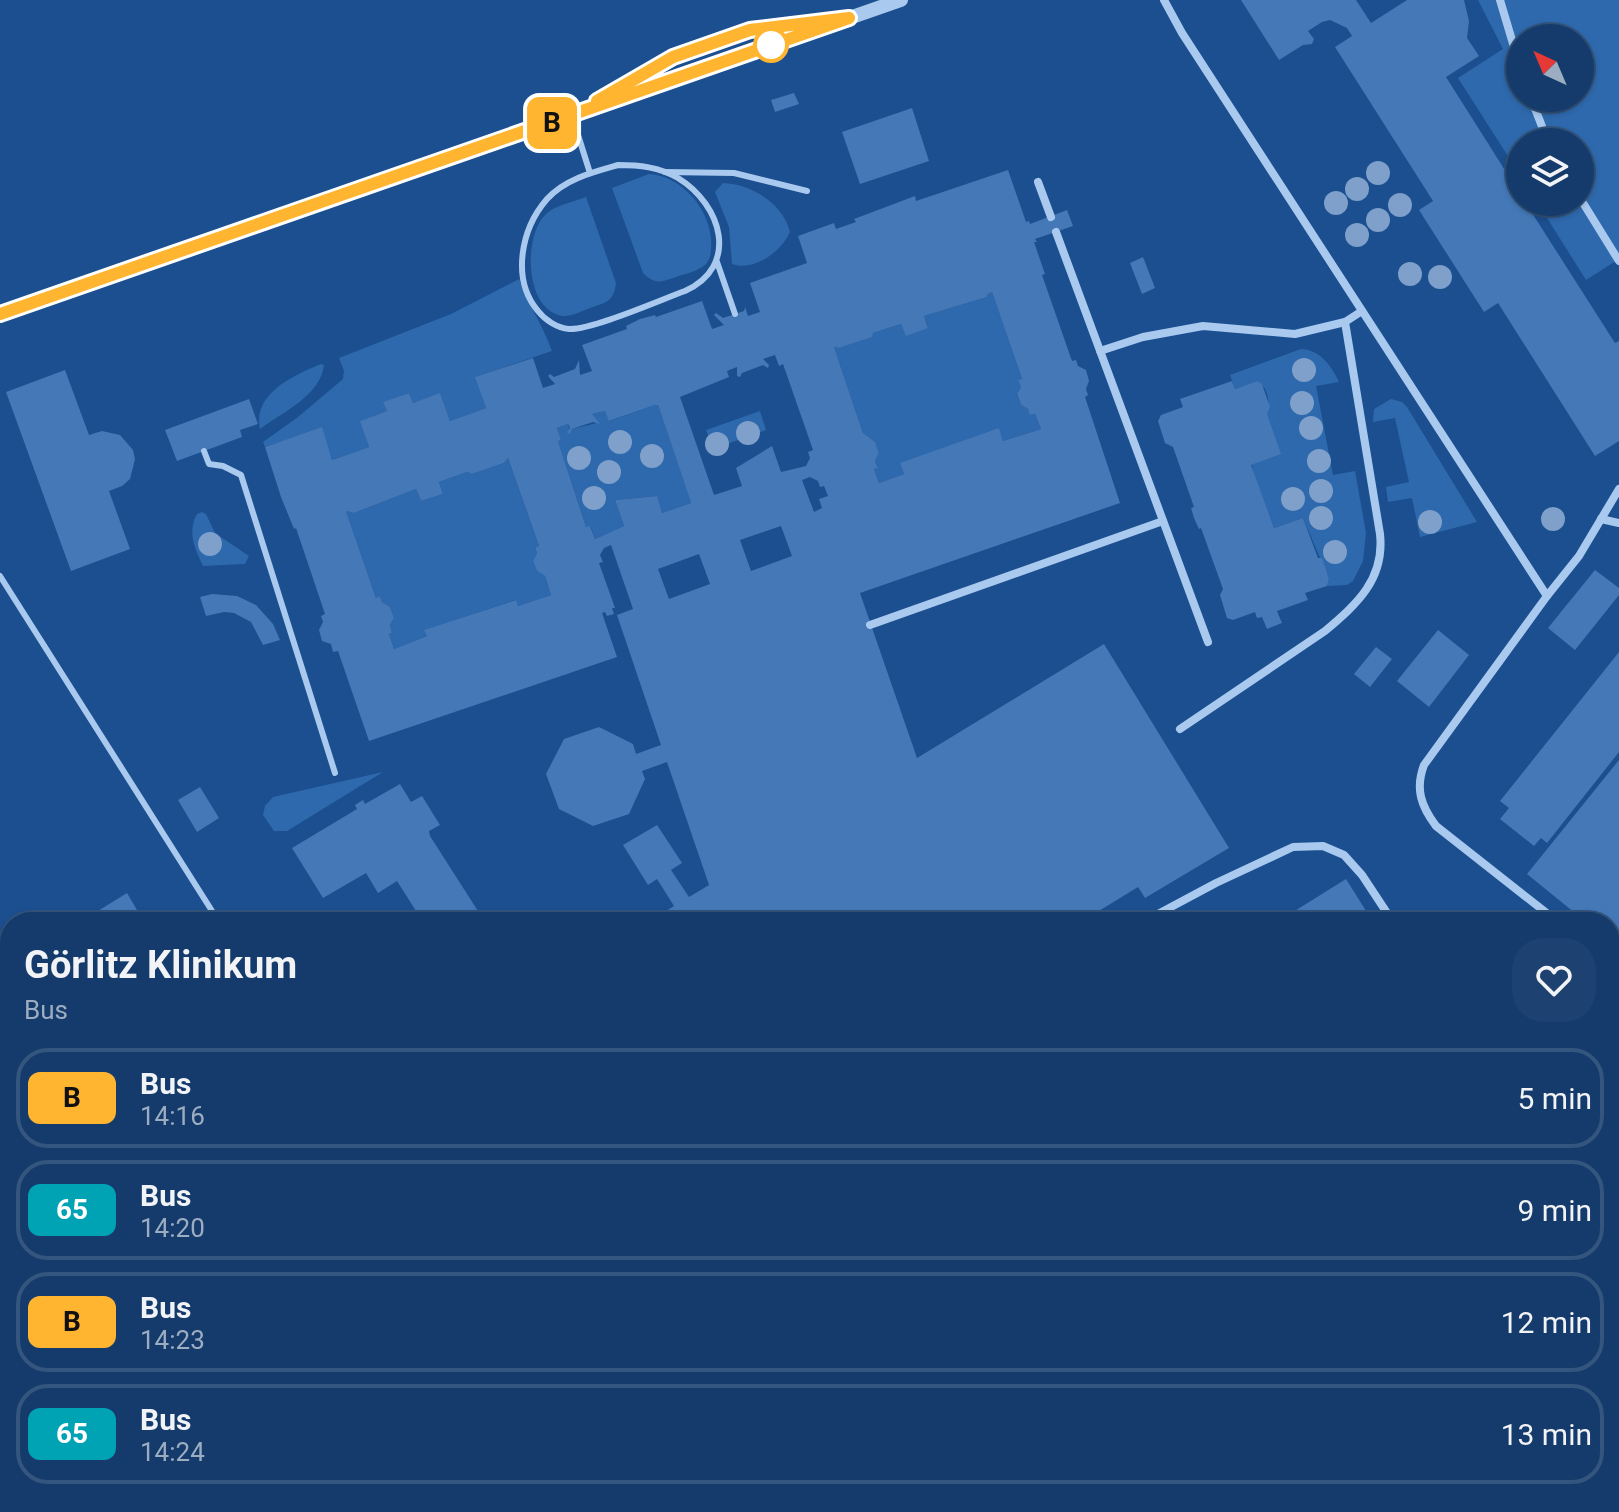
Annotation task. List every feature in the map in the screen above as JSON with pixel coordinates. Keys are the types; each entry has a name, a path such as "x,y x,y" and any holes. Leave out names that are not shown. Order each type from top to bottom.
{"street":[{"path":"0,314 901,0"},
{"path":"1164,0 1182,33 1547,596"},
{"path":"1500,0 1507,24"},
{"path":"572,116 684,53 750,30 849,18"},
{"path":"1038,182 1051,217"},
{"path":"1591,216 1619,261"},
{"path":"1056,232 1208,642"},
{"path":"1100,351 1143,337 1203,326 1295,334 1345,322 1362,311"},
{"path":"1180,729 1325,631 1346,613 1377,573 1382,549 1345,322"},
{"path":"1545,912 1436,826 1425,812 1418,780 1424,765 1579,556 1619,489"},
{"path":"1601,519 1619,523"},
{"path":"870,625 1163,521"},
{"path":"1162,912 1293,847 1323,846 1344,855 1362,875 1386,912"}],"lane":[{"path":"572,116 590,173"},
{"path":"664,172 693,190 716,224 720,244 717,262 711,273 698,285 584,328 562,328 546,319 531,302 522,271 523,251 537,212 549,196 566,184 618,165 638,165 664,172 734,173 807,191"},
{"path":"717,262 735,314"},
{"path":"204,451 209,464 233,469 241,475 335,773"},
{"path":"0,576 213,912"}],"shaded area":[{"path":"1478,0 1619,0 1619,259 1586,280 1546,216 1594,216 1594,128 1506,128 1506,153 1458,78 1503,49"},
{"path":"649,174 662,176 685,189 702,210 711,235 710,255 705,265 662,281 655,281 643,273 612,188"},
{"path":"723,183 755,191 781,212 786,222 790,232 786,239 758,263 732,264 729,227 715,192"},
{"path":"586,197 616,283 615,289 606,302 563,316 550,311 534,287 531,271 533,238 546,214"},
{"path":"519,279 552,351 476,377 486,408 450,421 440,394 413,403 409,393 384,402 387,411 361,421 369,447 332,460 321,428 265,447 263,442 343,379 344,371 339,358 451,314"},
{"path":"992,292 1022,379 1019,380 1021,387 1017,395 1021,405 1031,415 1035,414 1041,429 1003,441 999,429 901,464 904,474 879,483 874,469 878,467 875,461 879,453 875,443 863,433 834,347 839,348 901,324 928,327 924,316 987,297"},
{"path":"1301,349 1314,352 1324,360 1339,382 1316,386 1333,475 1355,471 1366,533 1363,561 1353,581 1347,585 1327,586 1329,579 1303,518 1274,528 1252,468 1254,452 1266,419 1268,398 1257,381 1235,389 1230,375"},
{"path":"324,365 321,376 308,394 260,429 262,405 269,396 288,380"},
{"path":"1391,399 1407,407 1477,522 1420,537 1412,498 1388,502 1386,487 1409,482 1395,418 1373,422 1374,409"},
{"path":"658,405 691,503 662,513 656,496 615,500 624,526 595,539 591,527 586,527 558,441 561,440 557,428 568,424 570,433 572,429 597,423 592,414 605,411 610,421"},
{"path":"760,411 766,430 713,449 706,430"},
{"path":"508,458 539,546 535,547 537,553 533,561 537,571 545,576 551,595 518,606 515,600 425,630 427,636 394,649 389,634 392,633 390,625 394,618 390,607 382,602 380,596 376,598 346,511 354,513 416,489 421,501 443,494 439,482 504,463"},
{"path":"202,512 215,533 249,556 245,564 203,566 192,534 197,514"},
{"path":"383,772 287,831 274,831 263,815 265,806 273,797"}],"building":[{"path":"1241,0 1356,0 1371,23 1407,0 1464,0 1469,21 1467,38 1479,56 1446,77 1506,172 1506,216 1534,216 1615,343 1619,341 1619,441 1595,456 1498,303 1484,312 1419,210 1433,201 1335,47 1352,36 1347,28 1330,20 1322,22 1308,31 1314,39 1312,44 1303,45 1279,60"},
{"path":"794,93 799,104 775,112 771,100"},
{"path":"912,108 929,161 860,184 842,132"},
{"path":"1008,170 1026,222 1030,224 1067,210 1073,226 1034,242 1045,274 1042,275 1072,361 1076,360 1078,366 1086,370 1089,381 1086,389 1088,395 1085,397 1120,503 860,593 917,758 1104,644 1229,848 1145,898 1138,887 1097,912 664,912 674,906 657,879 648,885 623,845 657,825 682,863 671,870 689,897 709,885 667,762 642,771 645,779 629,814 593,826 559,809 546,774 564,739 599,727 633,744 636,754 661,745 617,615 633,609 611,545 604,548 600,555 603,562 599,563 615,608 612,608 614,614 607,616 605,612 602,613 617,657 369,741 338,651 333,652 331,644 322,641 319,630 323,622 321,616 325,614 265,447 322,427 332,460 369,447 360,421 387,411 383,402 409,393 413,403 440,393 450,421 486,408 475,377 533,358 543,388 555,384 548,376 550,374 554,377 575,369 579,360 580,375 592,371 582,345 627,329 626,326 640,319 656,317 702,301 712,329 724,325 714,315 716,313 723,318 744,311 745,307 748,316 760,312 750,283 807,263 798,236 834,223 836,229 915,196 916,201","holes":["992,292 1022,379 1018,380 1021,387 1017,394 1021,405 1028,409 1030,415 1035,414 1041,429 1003,441 999,428 900,463 904,474 879,483 874,469 878,468 875,461 879,453 875,442 863,433 834,347 872,337 873,333 901,324 906,336 928,328 924,316 987,297","775,355 779,366 783,364 813,450 808,452 810,458 806,466 781,472 772,446 736,468 742,486 714,495 680,397 729,377 727,371 737,367 737,376 740,377 742,373 763,365 768,368 763,359","658,405 691,503 662,513 657,496 615,500 624,526 595,539 590,526 586,527 558,441 561,440 557,428 568,424 570,428 567,432 570,434 572,429 593,422 600,424 592,414 605,411 609,421","508,458 539,546 535,547 537,553 533,561 537,571 545,576 551,595 518,606 516,600 424,630 427,636 394,649 389,634 392,633 390,625 394,618 390,607 382,602 380,596 376,598 346,511 354,513 416,489 421,501 443,494 439,482 504,463","810,477 818,481 820,487 824,486 828,496 819,499 822,508 814,512 802,480","781,526 792,556 751,571 740,540","699,554 710,584 669,599 658,569"]},
{"path":"1143,257 1155,288 1142,294 1130,263"},
{"path":"65,370 89,435 102,431 120,435 133,450 135,459 130,479 109,491 130,549 71,571 6,392"},
{"path":"1232,381 1235,389 1257,381 1262,384 1270,407 1267,414 1281,454 1251,465 1274,528 1303,518 1329,579 1327,586 1305,593 1308,600 1277,611 1282,623 1267,629 1262,617 1257,618 1255,612 1233,620 1227,618 1220,595 1223,589 1201,528 1194,518 1191,508 1194,507 1173,447 1165,443 1158,421 1161,415 1183,407 1180,399"},
{"path":"249,399 258,424 240,430 242,437 177,461 165,430"},
{"path":"1595,570 1619,588 1619,595 1575,650 1548,628"},
{"path":"212,594 237,596 256,605 273,624 280,640 263,645 251,622 234,613 206,616 200,597"},
{"path":"1438,630 1469,655 1429,707 1397,681"},
{"path":"1376,647 1392,659 1370,687 1354,674"},
{"path":"1619,652 1619,752 1547,843 1541,838 1534,846 1500,819 1509,808 1500,801"},
{"path":"1619,760 1619,912 1574,912 1527,874"},
{"path":"400,784 411,802 422,796 440,825 429,831 430,836 479,912 417,912 397,881 378,893 366,873 323,898 292,848 357,809 355,805 363,800 365,804"},
{"path":"200,787 219,818 197,832 178,800"},
{"path":"1346,879 1367,912 1293,912"},
{"path":"127,893 138,912 96,912"}],"bus line":[{"name":"B","path":"0,314 849,18 750,30 673,57 597,101"}]}
